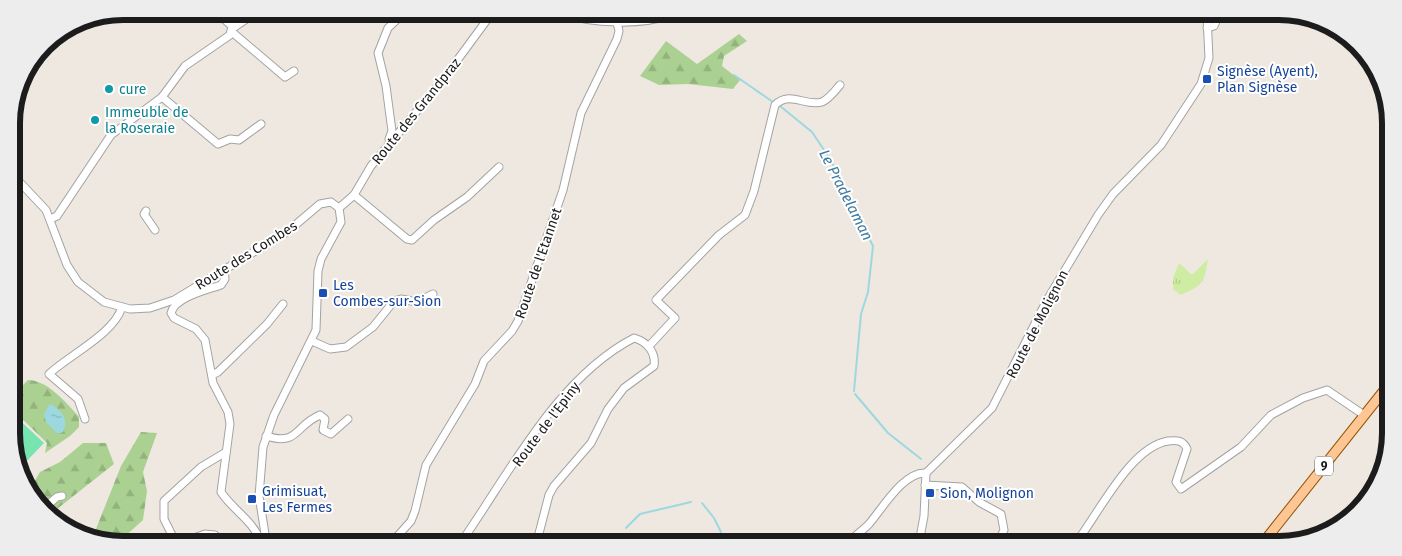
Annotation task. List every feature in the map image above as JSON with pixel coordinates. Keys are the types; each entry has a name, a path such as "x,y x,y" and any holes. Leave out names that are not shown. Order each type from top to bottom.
{"main road":[{"name":"9","path":"1268,536 1382,393"}],"street":[{"path":"224,20 285,76 294,71"},
{"path":"50,219 60,210 111,135 162,97 185,66 222,42 233,30 246,20"},
{"path":"391,142 389,136 392,131 386,86 378,54 388,28 397,20"},
{"name":"Route des Grandpraz","path":"339,208 354,194 371,166 442,81 487,20"},
{"name":"Route de l'Etannet","path":"397,536 411,520 415,511 426,465 475,384 484,361 512,331 518,321 563,190 581,113 617,39 619,31 616,20"},
{"path":"630,20 644,22 652,20"},
{"name":"Route de Molignon","path":"856,536 868,525 899,486 921,473 926,473 992,408 1047,300 1098,215 1113,194 1160,145 1201,84 1208,68 1209,58 1207,20"},
{"path":"1207,28 1214,26 1217,20"},
{"path":"539,536 554,486 591,443 608,409 624,388 654,366 655,358 649,346 675,318 656,300 719,235 745,216 754,191 775,105 781,100 789,98 820,102 829,97 840,85"},
{"path":"162,97 218,144 230,139 239,140 261,124"},
{"path":"354,194 407,239 412,240 434,220 467,197 499,168"},
{"name":"Route des Combes","path":"20,182 40,203 50,219 64,259 75,278 91,294 104,302 122,307 146,308 165,304 291,229 320,204 330,202 339,208"},
{"path":"265,536 259,487 266,436 276,410 312,341 318,324 318,271 324,253 341,222 339,208"},
{"path":"146,211 144,214 155,230"},
{"path":"224,270 226,276 223,284 200,291 176,305 171,314 174,318 196,329 203,336 208,346 212,375 228,412 230,424 222,492 243,518 254,528 258,536"},
{"path":"312,341 330,349 346,346 374,327 394,301 401,299 417,302 433,294"},
{"path":"212,375 218,372 267,324 283,304"},
{"path":"85,419 78,399 49,374 102,333 119,314 122,307"},
{"name":"Route de l'Epiny","path":"465,536 564,395 587,372 622,344 634,338 649,346"},
{"path":"1082,536 1088,528 1101,503 1152,445 1174,440 1181,441 1188,449 1176,482 1181,489 1241,448 1272,415 1303,398 1327,390 1364,416"},
{"path":"266,436 281,440 289,439 320,415 325,419 323,430 331,434 348,419"},
{"path":"172,536 164,519 164,501 201,468 226,452"},
{"path":"921,536 924,525 926,473"},
{"path":"925,485 962,487 979,502 1001,514 1004,530 1001,536"},
{"path":"49,504 57,497 62,496"},
{"path":"202,536 209,534 215,536"}],"green space":[{"path":"739,34 747,41 724,56 722,66 740,80 733,89 688,84 659,85 640,76 666,41 697,64"},
{"path":"1208,259 1204,279 1198,286 1181,295 1173,289 1173,278 1179,263 1192,275"},
{"path":"28,380 42,384 62,399 79,417 79,427 70,436 45,453 47,443 20,417 20,402 23,394 22,386"},
{"path":"20,421 44,443 24,463 20,440"},
{"path":"141,432 157,433 143,472 147,491 143,520 125,536 95,532 121,466"},
{"path":"83,443 106,443 114,464 55,510 37,490 34,483 40,472 60,462"}],"water":[{"path":"50,404 58,409 65,419 63,432 58,434 46,422 44,414"}],"waterway":[{"name":"Le Pradelaman","path":"734,75 773,102"},
{"name":"Le Pradelaman","path":"780,106 812,132 830,159 873,246 868,292 861,314 854,391"},
{"name":"Le Pradelaman","path":"855,394 888,433 921,459"},
{"path":"626,528 640,514 691,502"},
{"path":"702,503 714,518 721,532"}],"place":[{"name":"Signèse (Ayent), Plan Signèse","path":"1207,79"},
{"name":"cure","path":"109,89"},
{"name":"Immeuble de la Roseraie","path":"95,120"},
{"name":"Les Combes-sur-Sion","path":"323,293"},
{"name":"Sion, Molignon","path":"930,493"},
{"name":"Grimisuat, Les Fermes","path":"252,499"}]}
